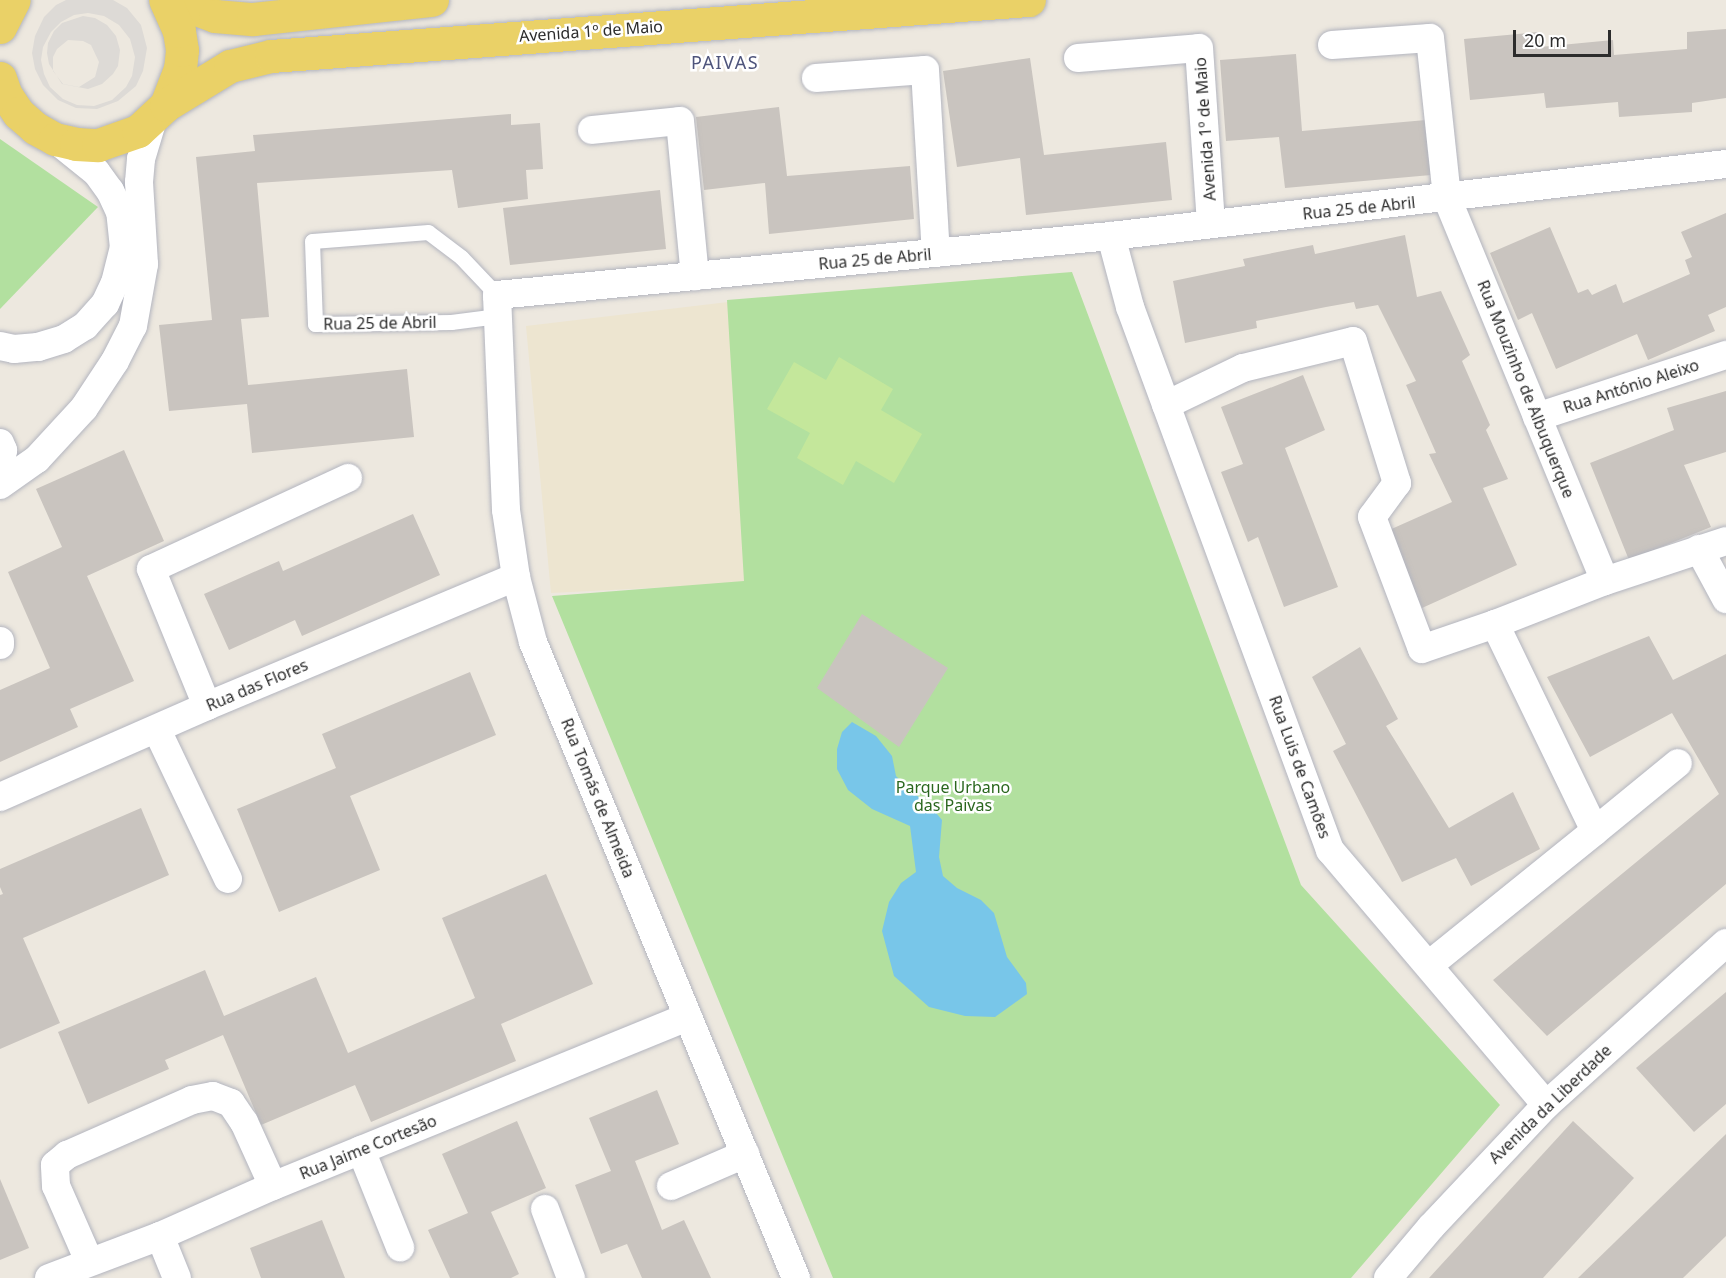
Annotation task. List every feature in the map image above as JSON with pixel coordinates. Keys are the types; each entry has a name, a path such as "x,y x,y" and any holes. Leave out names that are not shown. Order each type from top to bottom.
{"main road":[{"path":"0,27 14,0"},
{"path":"159,112 180,69 182,50 179,31 165,0"},
{"path":"172,0 215,15 253,19 432,0"},
{"name":"Avenida 1º de Maio","path":"54,139 76,144 98,145 138,131 159,112 230,66 271,56 1029,0"},
{"path":"0,78 9,108 54,139"}],"street":[{"path":"1332,45 1430,38 1447,198"},
{"name":"Avenida 1º de Maio","path":"1078,58 1199,48 1211,224"},
{"path":"816,78 925,70 936,253"},
{"path":"0,485 38,459 84,408 133,327 144,264 139,182 141,159 159,112"},
{"path":"592,130 680,121 695,276"},
{"path":"0,346 14,349 38,347 64,339 85,326 105,304 124,248 120,212 110,191 96,172 54,139"},
{"name":"Rua 25 de Abril","path":"497,306 695,276 1112,236 1726,165"},
{"name":"Rua Mouzinho de Albuquerque","path":"1447,198 1605,581"},
{"name":"Rua Luis de Camões","path":"1112,236 1130,307 1330,850 1546,1105"},
{"name":"Rua Tomás de Almeida","path":"497,306 506,510 516,577 533,642 796,1278"},
{"path":"1166,405 1243,368 1353,341 1397,483 1372,517 1422,649 1495,624 1605,581 1713,545 1726,599"},
{"name":"Rua António Aleixo","path":"1537,417 1726,355"},
{"path":"0,443 3,450 0,467"},
{"path":"207,706 152,570 348,478"},
{"name":"Rua das Flores","path":"0,797 157,730 207,706 516,577"},
{"path":"1495,624 1595,831"},
{"path":"157,730 228,879"},
{"path":"1429,965 1678,764"},
{"name":"Avenida da Liberdade","path":"1388,1278 1438,1219 1546,1105 1726,943"},
{"name":"Rua Jaime Cortesão","path":"49,1278 160,1236 273,1186 688,1017"},
{"path":"89,1262 56,1186 55,1165 67,1155 192,1100 213,1096 231,1103 244,1122 273,1186"},
{"path":"361,1150 400,1247"},
{"path":"671,1185 745,1154"},
{"path":"545,1209 571,1278"},
{"path":"160,1236 177,1278"}],"lane":[{"name":"Rua 25 de Abril","path":"428,232 462,257 497,306 452,322 315,324 312,242 428,232"}],"shaded area":[{"path":"66,0 113,0 127,8 141,25 147,48 143,71 136,86 118,101 97,109 76,108 58,100 43,85 35,69 32,53 35,36 44,17 56,5","holes":["88,13 104,16 119,25 130,39 135,57 132,76 126,87 112,100 94,106 77,105 63,99 50,87 41,60 43,47 51,32 61,22 74,15"]},
{"path":"83,16 95,18 107,25 116,36 120,50 118,66 102,84 88,89 62,84 57,76 63,84 79,87 95,77 99,62 91,45 83,41 68,40 57,49 53,57 53,70 49,64 48,43 54,31 62,23"},
{"path":"728,302 750,583 551,593 526,326"}],"green space":[{"path":"0,139 98,207 0,309"},
{"name":"Parque Urbano das Paivas","path":"1072,272 1301,885 1500,1105 1351,1278 833,1278 552,596 744,581 727,300"},
{"path":"839,357 893,389 881,410 922,434 894,483 856,461 843,485 797,458 810,433 767,409 794,362 826,380"}],"water":[{"path":"852,722 876,736 892,756 896,776 914,794 927,802 942,820 939,857 943,876 957,888 981,900 994,913 1007,957 1026,983 1027,994 995,1017 965,1016 929,1007 894,976 882,931 889,902 901,883 916,872 910,826 872,809 848,790 837,769 837,749 842,732"}],"building":[{"path":"1726,29 1726,98 1692,103 1692,112 1619,117 1618,102 1546,108 1544,93 1470,100 1464,39 1538,32 1540,47 1613,40 1614,55 1687,49 1687,32"},
{"path":"1296,54 1302,131 1426,120 1431,175 1285,188 1279,137 1226,141 1220,60"},
{"path":"1030,58 1044,155 1166,142 1172,200 1026,215 1020,158 957,167 943,71"},
{"path":"779,107 787,176 910,166 914,219 769,234 765,183 704,190 696,117"},
{"path":"511,114 511,125 540,123 543,169 526,170 528,199 458,208 452,170 257,183 269,317 241,319 248,385 407,369 414,437 252,453 247,404 169,411 159,325 212,320 196,157 255,151 253,135"},
{"path":"660,190 666,249 510,265 503,208"},
{"path":"1726,213 1726,307 1708,315 1715,331 1648,360 1637,334 1556,369 1532,313 1518,320 1490,253 1550,227 1578,293 1588,289 1592,295 1616,284 1623,303 1690,274 1685,260 1692,257 1681,232"},
{"path":"1405,235 1417,297 1441,291 1470,355 1462,361 1490,425 1486,430 1508,479 1483,488 1517,565 1422,608 1387,531 1452,502 1429,454 1436,453 1406,385 1416,381 1378,305 1356,309 1354,302 1326,307 1256,321 1257,328 1185,343 1173,281 1245,266 1243,259 1313,245 1315,254"},
{"path":"1303,375 1325,430 1285,448 1338,587 1284,607 1258,537 1248,542 1221,472 1243,464 1221,407"},
{"path":"1726,391 1726,452 1684,465 1711,527 1629,560 1590,463 1674,430 1667,408"},
{"path":"124,450 164,541 87,576 134,681 70,709 78,727 0,762 0,690 50,668 8,572 62,547 36,489"},
{"path":"413,514 440,575 302,636 295,620 229,650 204,594 279,561 283,571"},
{"path":"862,614 948,668 899,747 817,688"},
{"path":"1649,636 1673,680 1726,654 1726,884 1547,1036 1493,980 1719,794 1672,713 1590,757 1547,677"},
{"path":"1360,647 1398,719 1386,726 1449,828 1513,792 1540,849 1471,886 1456,858 1402,882 1333,751 1346,744 1312,677"},
{"path":"470,672 496,735 350,796 380,870 279,912 237,809 336,768 322,734"},
{"path":"141,808 169,875 23,938 60,1023 0,1049 0,895 3,894 0,887 0,869"},
{"path":"546,874 593,984 501,1024 516,1061 371,1122 355,1085 261,1125 223,1035 165,1060 169,1069 88,1104 58,1032 205,970 224,1016 316,977 348,1053 475,998 442,918"},
{"path":"1726,992 1726,1104 1694,1132 1636,1068"},
{"path":"657,1090 679,1144 635,1161 662,1230 684,1220 711,1278 642,1278 627,1244 601,1254 575,1185 611,1171 589,1118"},
{"path":"517,1121 546,1188 491,1212 519,1274 511,1278 450,1278 428,1230 468,1213 442,1154"},
{"path":"1573,1121 1634,1178 1543,1278 1429,1278"},
{"path":"1726,1134 1726,1236 1683,1278 1578,1278"},
{"path":"0,1179 29,1248 0,1260"},
{"path":"322,1220 345,1278 261,1278 250,1248"}],"district":[{"name":"PAIVAS","path":"725,62"}]}
